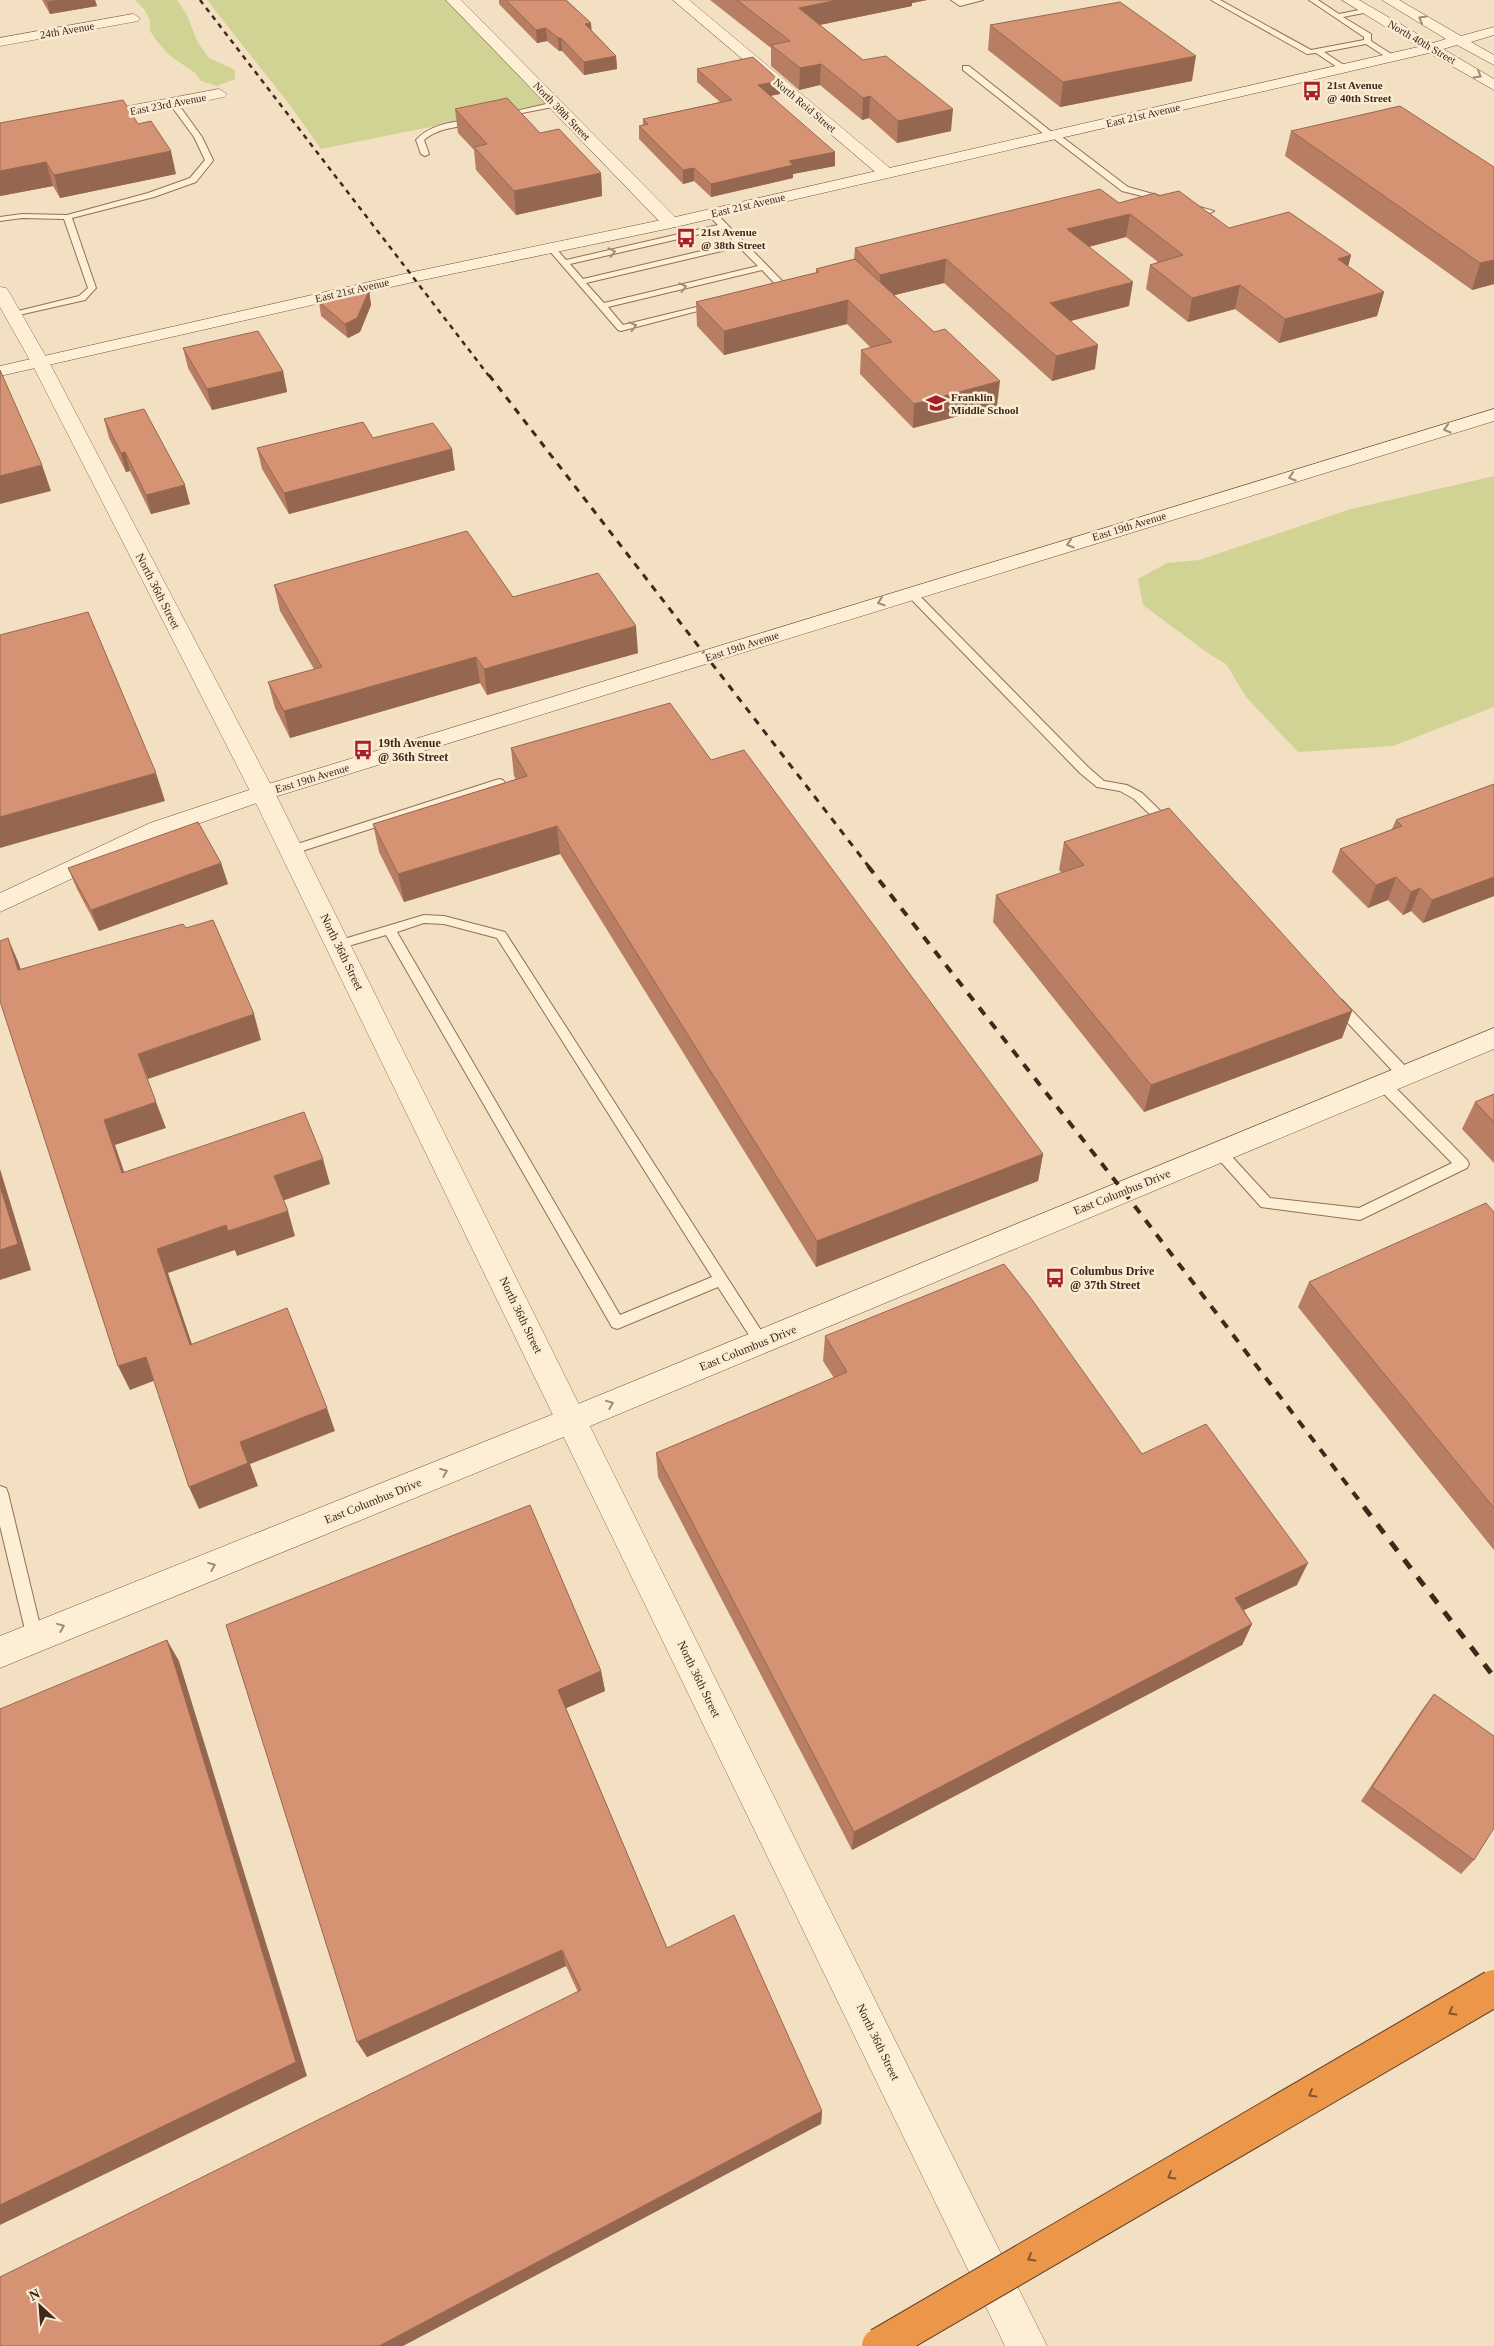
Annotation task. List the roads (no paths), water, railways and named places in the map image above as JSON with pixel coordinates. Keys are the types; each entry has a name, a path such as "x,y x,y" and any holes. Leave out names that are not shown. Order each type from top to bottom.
{"highway":[{"path":"880,2346 1494,1988"}],"street":[{"name":"North 38th Street","path":"453,0 671,223"},
{"name":"North Reid Street","path":"680,0 885,172"},
{"name":"North 40th Street","path":"1349,0 1494,85"},
{"name":"North 40th Street","path":"1389,0 1494,61"},
{"name":"24th Avenue","path":"0,42 133,18"},
{"name":"East 21st Avenue","path":"0,371 412,277 671,223 885,172 1053,136 1431,48 1494,31"},
{"name":"East 23rd Avenue","path":"77,121 219,94"},
{"name":"North 36th Street","path":"7,303 40,362 292,850 1028,2346"},
{"name":"East 19th Avenue","path":"0,903 158,829 263,793 1494,415"},
{"name":"East Columbus Drive","path":"0,1652 572,1420 1494,1038"}],"lane":[{"path":"955,0 960,4 979,0"},
{"path":"1215,0 1299,48 1310,52 1319,52 1368,42 1392,57"},
{"path":"1312,0 1368,36 1368,42"},
{"path":"1337,16 1366,10"},
{"path":"1319,52 1342,68"},
{"path":"966,68 1053,136 1126,189 1210,211"},
{"path":"0,219 22,216 67,217 151,195 193,180 209,160 198,137 173,103"},
{"path":"490,118 555,104"},
{"path":"425,154 420,140 425,135 435,129 481,120"},
{"path":"711,213 785,289 766,294"},
{"path":"7,303 82,298 92,288 67,217"},
{"path":"564,263 724,226"},
{"path":"580,282 741,244"},
{"path":"551,248 621,328 727,303"},
{"path":"602,306 764,267"},
{"path":"911,593 1084,770 1101,784 1122,788 1138,796 1176,834"},
{"path":"292,850 499,783"},
{"path":"338,945 424,918 444,920 501,935 761,1342"},
{"path":"390,930 617,1323 721,1279"},
{"path":"1219,1152 1266,1203 1360,1214 1462,1164 1394,1080 1328,993"},
{"path":"0,1493 35,1638"}],"railway":[{"path":"200,0 489,376"},
{"path":"489,375 869,867"},
{"path":"868,866 1124,1192 1365,1508"},
{"path":"1364,1507 1494,1677"}],"place":[{"name":"21st Avenue @ 40th Street","path":"1312,91"},
{"name":"21st Avenue @ 38th Street","path":"686,238"},
{"name":"Franklin Middle School","path":"936,403"},
{"name":"19th Avenue @ 36th Street","path":"363,750"},
{"name":"Columbus Drive @ 37th Street","path":"1055,1278"}]}
